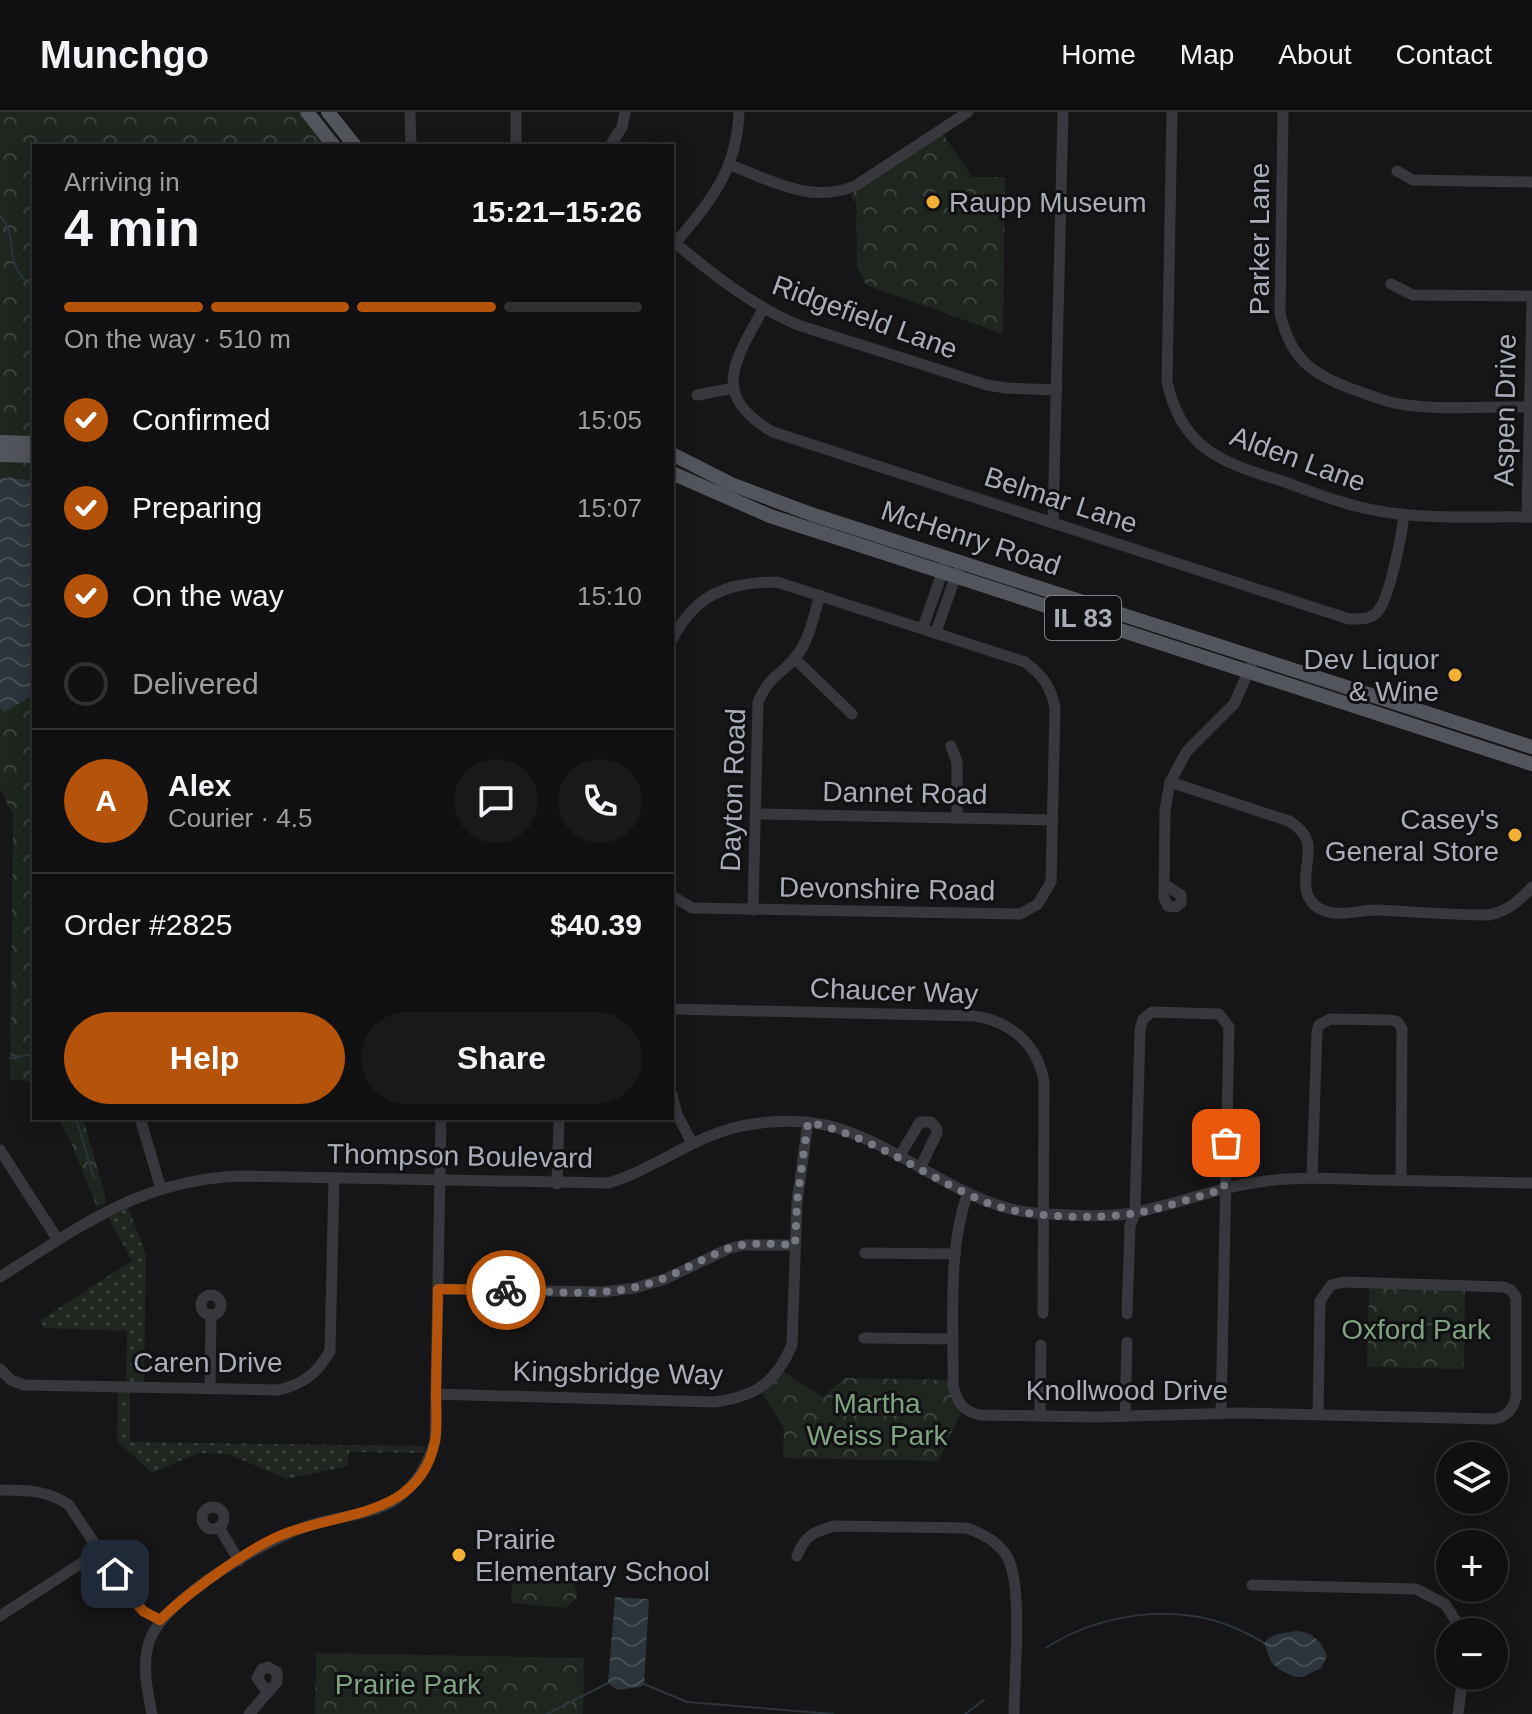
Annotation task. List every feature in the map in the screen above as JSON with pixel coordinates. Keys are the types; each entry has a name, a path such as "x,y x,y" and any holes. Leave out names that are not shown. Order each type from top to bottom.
{"main road":[{"path":"307,112 332,144"},
{"path":"328,112 353,144"},
{"path":"0,442 32,443"},
{"path":"0,455 32,456"},
{"name":"McHenry Road","path":"674,455 758,495 954,559 1532,764"},
{"name":"McHenry Road","path":"674,474 770,516 949,574 1532,747"}],"street":[{"path":"410,112 411,144"},
{"path":"516,112 516,144"},
{"path":"611,144 622,127 625,112"},
{"path":"674,245 710,201 730,165 739,112"},
{"path":"730,165 806,193 838,193 855,186 968,112"},
{"path":"1053,523 1063,112"},
{"name":"Alden Lane","path":"1172,112 1167,373 1176,412 1185,429 1207,451 1233,466 1365,509 1404,514 1529,517"},
{"name":"Parker Lane","path":"1283,112 1280,313 1285,334 1297,355 1308,367 1327,379 1395,404 1530,407"},
{"path":"1397,171 1413,180 1532,182"},
{"name":"Ridgefield Lane","path":"674,245 731,289 763,309 798,325 987,385 1057,390"},
{"path":"1391,284 1413,295 1532,296"},
{"name":"Aspen Drive","path":"1529,517 1532,303"},
{"path":"697,395 734,388 732,371 763,309"},
{"name":"Belmar Lane","path":"734,388 747,413 773,432 1358,619 1370,618 1381,605 1400,547 1404,514"},
{"path":"936,632 954,559"},
{"path":"923,627 949,574"},
{"name":"Devonshire Road","path":"674,637 693,609 712,594 754,582 777,582 1025,662 1050,687 1055,708 1051,882 1038,904 1020,914 692,908 674,897"},
{"name":"Dayton Road","path":"753,910 758,702 765,685 794,658 805,642 820,595"},
{"path":"794,658 852,714"},
{"path":"1165,885 1165,810 1170,782 1187,751 1234,704 1251,665"},
{"path":"951,746 957,762 957,818"},
{"path":"1170,782 1299,827 1310,849 1306,891 1323,911 1489,915 1501,913 1514,905 1532,887"},
{"name":"Dannet Road","path":"756,814 1052,820"},
{"name":"Chaucer Way","path":"674,1009 974,1016 1008,1027 1024,1039 1042,1072 1043,1313"},
{"path":"1127,1314 1130,1226 1135,1213 1140,1030 1143,1019 1152,1012 1219,1014 1229,1027 1221,1414"},
{"path":"1312,1178 1319,1025 1330,1019 1391,1020 1398,1022 1403,1037 1401,1180"},
{"path":"674,1103 692,1143"},
{"path":"141,1120 161,1189"},
{"path":"152,1714 145,1665 150,1641 160,1620 177,1602 277,1536 315,1523 369,1511 394,1501 411,1487 426,1468 435,1441 441,1120"},
{"path":"557,1184 559,1120"},
{"name":"Thompson Boulevard","path":"0,1277 112,1207 161,1189 216,1177 608,1183 627,1177 708,1135 750,1124 808,1122 851,1133 1002,1208 1044,1214 1135,1213 1224,1189 1266,1181 1312,1178 1532,1183"},
{"name":"Kingsbridge Way","path":"436,1394 714,1402 746,1396 774,1377 792,1345 797,1202 808,1122"},
{"path":"899,1157 920,1122 931,1122 937,1133 920,1168"},
{"path":"0,1150 58,1240"},
{"name":"Caren Drive","path":"0,1369 11,1380 24,1385 278,1390 305,1381 323,1364 330,1351 334,1178"},
{"name":"Knollwood Drive","path":"968,1193 959,1217 955,1254 953,1385 956,1400 962,1408 980,1415 1504,1417 1516,1397 1516,1297 1504,1287 1344,1282 1331,1285 1320,1301 1318,1415"},
{"path":"438,1289 602,1292 635,1288 665,1279 728,1249 743,1245 795,1245"},
{"path":"865,1253 955,1254"},
{"path":"210,1389 211,1315"},
{"path":"864,1338 953,1339"},
{"path":"1125,1416 1127,1342"},
{"path":"1040,1416 1041,1345"},
{"path":"0,1490 40,1491 57,1497 78,1516 130,1597 143,1611 160,1620"},
{"path":"797,1556 803,1542 821,1530 834,1526 966,1528 984,1534 996,1543 1009,1560 1016,1581 1014,1714"},
{"path":"219,1527 239,1561"},
{"path":"0,1616 100,1551"},
{"path":"1252,1585 1416,1589 1445,1604 1454,1618"},
{"path":"0,1601 12,1609"},
{"path":"1458,1714 1461,1690"},
{"path":"249,1714 268,1693"}],"green space":[{"path":"0,112 301,112 327,144 32,144 32,437 0,437"},
{"path":"942,133 972,177 1005,177 1003,334 866,285 857,267 856,203 850,195"},
{"path":"0,462 32,463 32,1085 28,1081 10,1079 13,815 0,789"},
{"path":"58,1120 84,1120 107,1202 97,1207 70,1140"},
{"path":"128,1208 146,1254 144,1383 126,1383 127,1331 44,1328 40,1320 132,1261 108,1217"},
{"name":"Oxford Park","path":"1369,1288 1465,1290 1464,1369 1367,1367"},
{"name":"Martha Weiss Park","path":"783,1371 823,1397 844,1378 949,1380 956,1407 961,1413 938,1461 783,1458 784,1428 762,1393"},
{"path":"118,1392 130,1392 130,1442 425,1446 424,1453 349,1452 348,1466 287,1479 228,1454 198,1453 152,1473 117,1441"},
{"path":"512,1581 573,1582 577,1598 565,1608 511,1603"},
{"name":"Prairie Park","path":"316,1653 584,1658 583,1714 315,1714"}],"water":[{"path":"0,478 32,480 32,696 4,712 0,708"},
{"path":"615,1597 649,1599 644,1684 640,1687 617,1690 608,1683"},
{"path":"1297,1631 1308,1633 1316,1639 1327,1656 1321,1668 1303,1677 1280,1670 1271,1662 1264,1643 1275,1635"}],"waterway":[{"path":"0,216 9,234 17,270 32,286"},
{"path":"32,371 32,375"},
{"path":"10,1058 32,1054"},
{"path":"77,1120 94,1178"},
{"path":"1046,1648 1088,1627 1112,1620 1160,1614 1207,1619 1264,1643"},
{"path":"547,1714 608,1683"},
{"path":"644,1684 687,1702 833,1714"},
{"path":"965,1714 984,1700"}],"way so far":[{"path":"506,1290 602,1292 635,1288 665,1279 728,1249 758,1244 795,1245 797,1202 808,1122 865,1139 982,1201 1019,1212 1044,1214 1135,1213 1224,1189 1226,1143"}],"place":[{"name":"Raupp Museum","path":"933,202"},
{"name":"Dev Liquor & Wine","path":"1455,675"},
{"name":"Casey's General Store","path":"1515,835"},
{"name":"Prairie Elementary School","path":"459,1555"}],"route":[{"path":"115,1574 143,1611 160,1620 177,1602 277,1536 315,1523 369,1511 394,1501 411,1487 426,1468 435,1441 438,1289 506,1290"}]}
